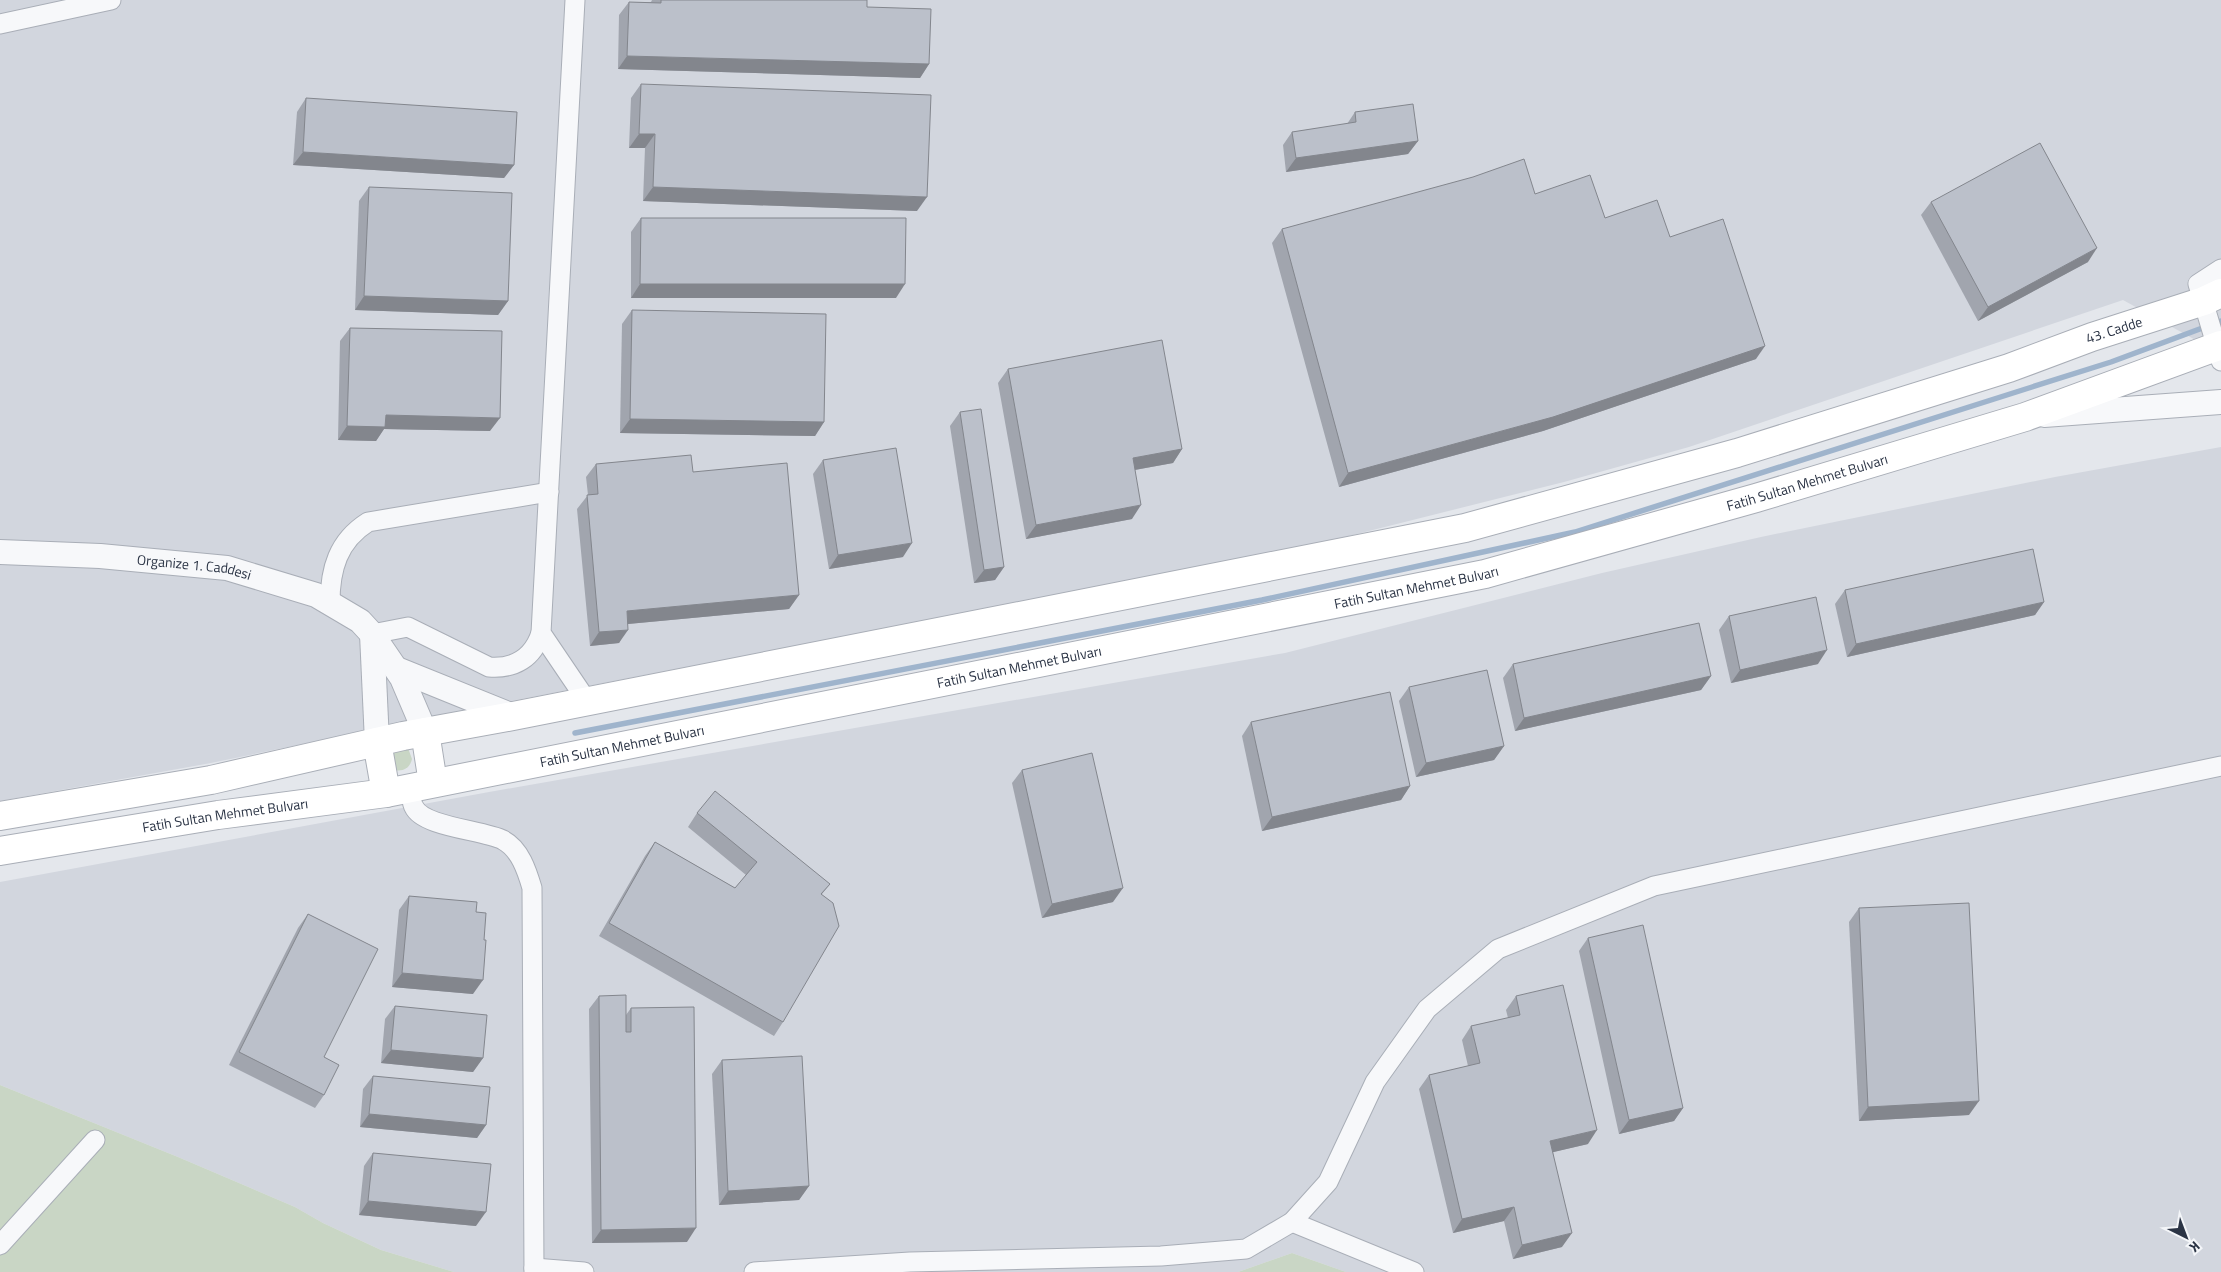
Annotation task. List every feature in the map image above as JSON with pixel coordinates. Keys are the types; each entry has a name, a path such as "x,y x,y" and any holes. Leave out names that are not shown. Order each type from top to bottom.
{"main road":[{"name":"43. Cadde","path":"586,701 1465,528 1736,454 2008,368 2207,293"},
{"path":"2025,416 2220,351"},
{"name":"Fatih Sultan Mehmet Bulvarı","path":"0,851 410,788 1485,574 1756,498 2025,416"},
{"path":"0,816 212,780 377,742 586,701"},
{"path":"410,788 425,732"},
{"path":"377,742 410,788"}],"street":[{"path":"0,24 112,0"},
{"path":"377,742 372,634 408,627 490,667 499,668 508,667 526,659 533,652 541,633 575,0"},
{"path":"2220,351 2207,293 2221,269"},
{"path":"2025,416 2221,402"},
{"path":"330,603 331,579 338,554 352,534 368,522 549,492"},
{"name":"Organize 1. Caddesi","path":"0,552 100,556 227,568 316,595 360,621 372,634 396,669 413,701 425,732"},
{"path":"541,633 586,701"},
{"path":"396,669 513,716"},
{"path":"754,1272 910,1262 1161,1256 1246,1249 1292,1222 1328,1182 1375,1082 1427,1009 1498,949 1654,886 2221,766"},
{"path":"410,788 414,808 423,817 434,822 503,840 517,853 527,870 532,888 534,1270 584,1272"},
{"path":"0,1245 95,1140"},
{"path":"1292,1222 1414,1272"}],"shaded area":[{"path":"0,0 2221,0 2221,354 2123,300 1689,447 1564,482 1329,541 1220,564 511,701 211,763 0,801"},
{"path":"2221,447 2221,1272 1346,1272 1292,1253 1238,1272 454,1272 381,1250 323,1223 295,1207 0,1085 0,882 489,792 1285,653 1602,573 1761,537 2055,477"}],"green space":[{"path":"408,748 412,759 410,765 403,770 394,770 387,752"},
{"path":"0,1085 295,1207 323,1223 381,1250 454,1272 0,1272"},
{"path":"1292,1253 1346,1272 1238,1272"}],"building":[{"path":"661,0 867,0 867,7 931,9 929,64 627,56 629,2 661,3"},
{"path":"641,84 931,95 927,197 653,187 655,134 639,134"},
{"path":"306,98 517,112 514,165 303,152"},
{"path":"1413,104 1418,141 1296,158 1292,132 1356,122 1355,112"},
{"path":"2040,143 2097,248 1988,307 1931,202"},
{"path":"1524,159 1535,194 1590,175 1605,218 1657,200 1670,237 1723,219 1765,346 1553,417 1348,473 1282,229 1473,177"},
{"path":"369,187 512,193 508,301 364,296"},
{"path":"641,218 906,218 905,284 640,284"},
{"path":"632,310 826,314 824,422 630,419"},
{"path":"350,328 502,331 500,418 386,415 385,427 347,426"},
{"path":"1162,340 1182,449 1133,458 1141,505 1036,525 1008,369"},
{"path":"981,409 1004,567 984,570 960,412"},
{"path":"896,448 912,543 838,555 823,460"},
{"path":"691,455 693,472 787,463 799,595 627,611 628,630 599,632 587,495 598,494 596,464"},
{"path":"2033,549 2044,602 1856,644 1845,590"},
{"path":"1816,597 1827,650 1740,670 1729,616"},
{"path":"1699,623 1711,676 1524,718 1513,664"},
{"path":"1487,670 1504,746 1426,763 1409,687"},
{"path":"1390,692 1410,786 1272,817 1251,722"},
{"path":"1092,753 1123,888 1052,904 1022,770"},
{"path":"715,791 830,884 821,894 833,903 839,926 783,1022 609,923 655,842 735,888 757,862 697,813"},
{"path":"409,896 477,902 476,912 486,913 483,980 402,973"},
{"path":"1969,903 1979,1101 1868,1107 1859,908"},
{"path":"308,914 378,949 324,1057 339,1065 324,1095 239,1052"},
{"path":"1643,925 1683,1108 1629,1120 1588,938"},
{"path":"1563,985 1597,1130 1550,1141 1572,1233 1522,1245 1514,1207 1462,1219 1429,1075 1480,1063 1471,1026 1520,1015 1516,996"},
{"path":"626,995 626,1032 631,1032 631,1008 694,1007 696,1228 601,1230 599,996"},
{"path":"395,1006 487,1015 483,1058 391,1050"},
{"path":"802,1056 809,1186 728,1191 722,1060"},
{"path":"373,1076 490,1087 486,1125 369,1114"},
{"path":"373,1153 491,1164 486,1212 368,1201"}],"waterway":[{"path":"575,733 1262,600 1575,532 2111,362 2221,321"}]}
